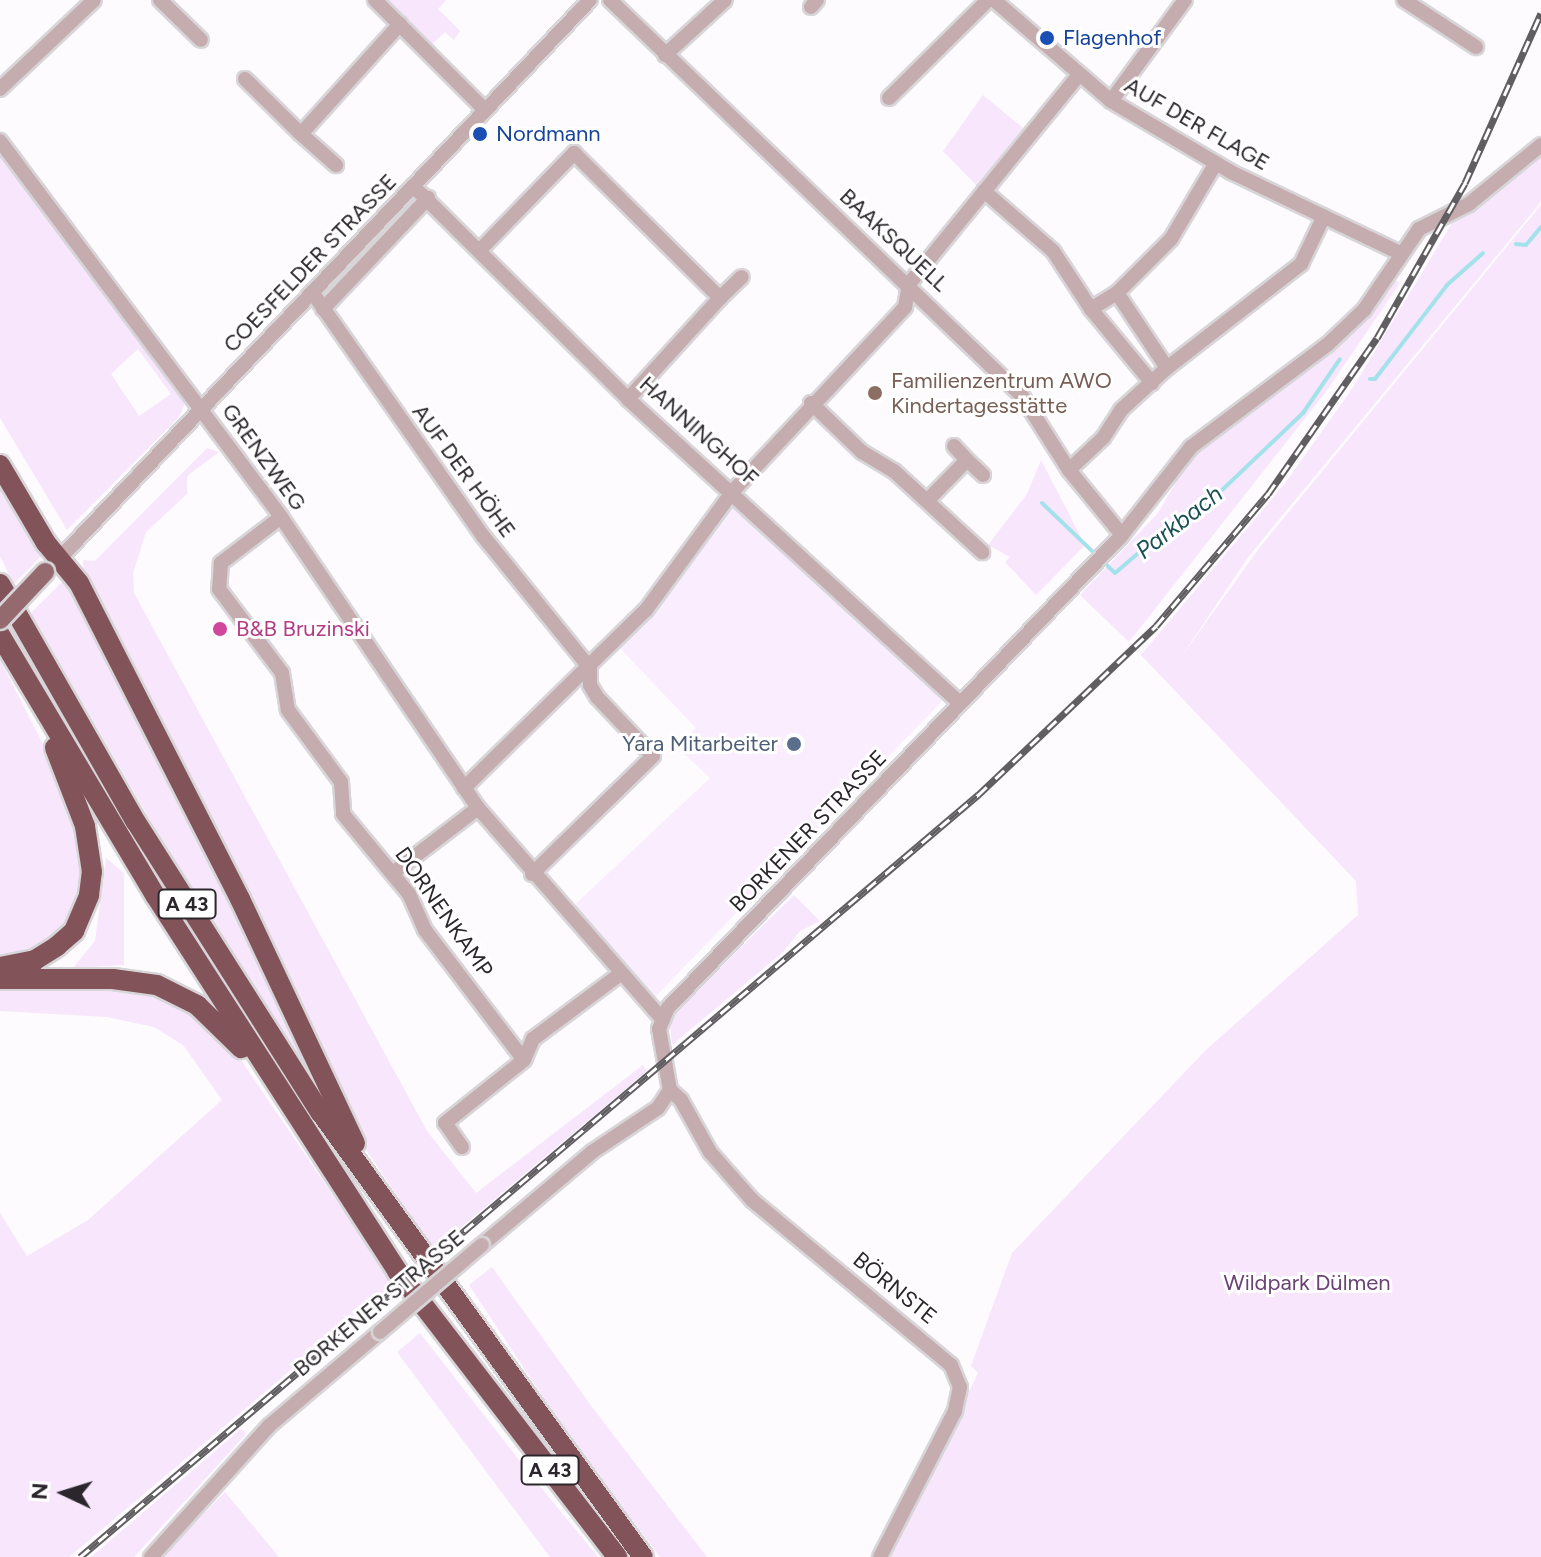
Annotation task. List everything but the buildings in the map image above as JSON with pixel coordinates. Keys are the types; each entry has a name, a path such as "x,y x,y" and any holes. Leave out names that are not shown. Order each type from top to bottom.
{"highway":[{"path":"0,465 46,543 61,557 240,899 390,1214"},
{"name":"A 43","path":"0,584 189,908 390,1214 643,1557"},
{"name":"A 43","path":"0,635 155,895 397,1271 617,1557"},
{"path":"0,967 35,960 74,931 83,913 92,872 85,826 62,763 12,657"},
{"path":"0,979 113,979 157,985 197,1005 293,1109"}],"main road":[{"path":"0,620 45,572"}],"street":[{"path":"0,89 94,0"},
{"path":"160,0 201,40"},
{"path":"375,0 485,110"},
{"name":"COESFELDER STRASSE","path":"61,557 590,0"},
{"name":"BAAKSQUELL","path":"610,0 909,284 1022,396 1069,470 1122,535"},
{"path":"665,55 725,0"},
{"path":"889,98 991,0"},
{"name":"AUF DER FLAGE","path":"991,0 1111,101 1216,163 1400,253"},
{"path":"1404,0 1476,47"},
{"path":"1111,101 1180,1"},
{"path":"301,134 400,24"},
{"path":"464,788 646,610 733,491 811,403 905,307 909,284 1078,76"},
{"path":"245,79 336,165"},
{"name":"GRENZWEG","path":"0,141 281,517 478,808 619,975 662,1019"},
{"name":"BORKENER STRASSE","path":"662,1019 1122,535 1216,423 1327,345 1364,310 1419,229 1469,204 1541,145"},
{"path":"481,249 574,153 720,298"},
{"path":"1091,309 1117,293 1171,239 1216,163"},
{"name":"HANNINGHOF","path":"413,186 481,249 628,399 733,491 960,703"},
{"path":"984,191 1053,251 1091,309 1152,383"},
{"name":"COESFELDER STRASSE","path":"323,309 428,198"},
{"path":"1069,470 1103,438 1121,410 1167,368 1301,264 1324,216"},
{"path":"628,399 742,277"},
{"name":"AUF DER HÖHE","path":"312,292 483,536 590,668 590,685 597,697 653,756 532,874"},
{"path":"1117,293 1167,368"},
{"path":"811,403 862,452 894,471 982,552"},
{"path":"954,446 983,475"},
{"path":"927,501 967,460"},
{"name":"DORNENKAMP","path":"281,517 221,563 219,589 282,673 288,710 341,782 343,814 393,873 425,930 524,1060"},
{"path":"393,873 478,808"},
{"path":"462,1147 445,1123 524,1060 533,1039 619,975"},
{"path":"662,1019 661,1046 671,1074 670,1090"},
{"name":"BORKENER STRASSE","path":"151,1557 269,1426 574,1166 658,1108 670,1090"},
{"name":"BÖRNSTE","path":"670,1090 681,1100 710,1152 752,1200 951,1365 960,1387 955,1411 880,1557"}],"shaded area":[{"path":"731,498 945,698 652,1000 568,911 710,778 678,748 696,728 616,644"}],"green space":[{"path":"383,0 446,0 438,9 460,31 454,40 445,32 431,45"},
{"path":"983,95 1023,128 977,186 943,151"},
{"path":"0,141 185,387 178,392 185,403 179,417 67,530 0,418","holes":["138,349 171,394 139,416 111,374"]},
{"name":"Wildpark Dülmen","path":"1541,151 1541,202 1249,556 1179,660 1260,547 1541,205 1541,1557 888,1557 978,1373 971,1366 1012,1253 1207,1049 1358,915 1356,881 1141,655 1286,482 1352,389 1455,218"},
{"path":"1394,279 1400,283 1328,389 1129,642 1080,595 1158,513 1183,470 1210,440 1369,318"},
{"path":"207,448 219,452 187,476 187,494 146,532 133,573 134,593 427,1131 476,1193 643,1065 647,1071 434,1250 362,1144 84,579 83,560 95,561"},
{"path":"1041,460 1085,545 1036,595 1005,562 1010,557 988,545 1027,494"},
{"path":"0,480 42,555 14,584 0,556"},
{"path":"65,579 262,954 313,1078 157,832 31,613"},
{"path":"0,660 65,787 87,860 75,918 51,944 0,962"},
{"path":"106,858 124,873 124,965 73,968 95,941"},
{"path":"794,895 820,921 800,931 783,952 672,1045 670,1026 679,1008"},
{"path":"0,984 157,992 193,1009 228,1041 393,1284 69,1557 0,1557 0,1213 27,1256 88,1220 222,1100 183,1045 154,1027 107,1017 0,1011"},
{"path":"492,1267 592,1407 707,1557 660,1557 568,1435 469,1285"},
{"path":"420,1333 598,1557 550,1557 397,1352"},
{"path":"241,1429 246,1434 134,1557 91,1557"},
{"path":"225,1492 279,1557 162,1557 171,1547"}],"waterway":[{"name":"Parkbach","path":"1516,244 1526,245 1541,227"},
{"path":"1370,379 1375,379 1447,285 1483,253"},
{"name":"Parkbach","path":"1042,503 1115,573 1156,538 1199,512 1303,413 1340,359"}],"railway":[{"path":"80,1557 978,795 1156,626 1268,494 1377,338 1465,183 1541,13"}],"place":[{"name":"Flagenhof","path":"1047,38"},
{"name":"Nordmann","path":"480,134"},
{"name":"Familienzentrum AWO Kindertagesstätte","path":"875,393"},
{"name":"B&B Bruzinski","path":"220,629"},
{"name":"Yara Mitarbeiter","path":"794,744"}]}
